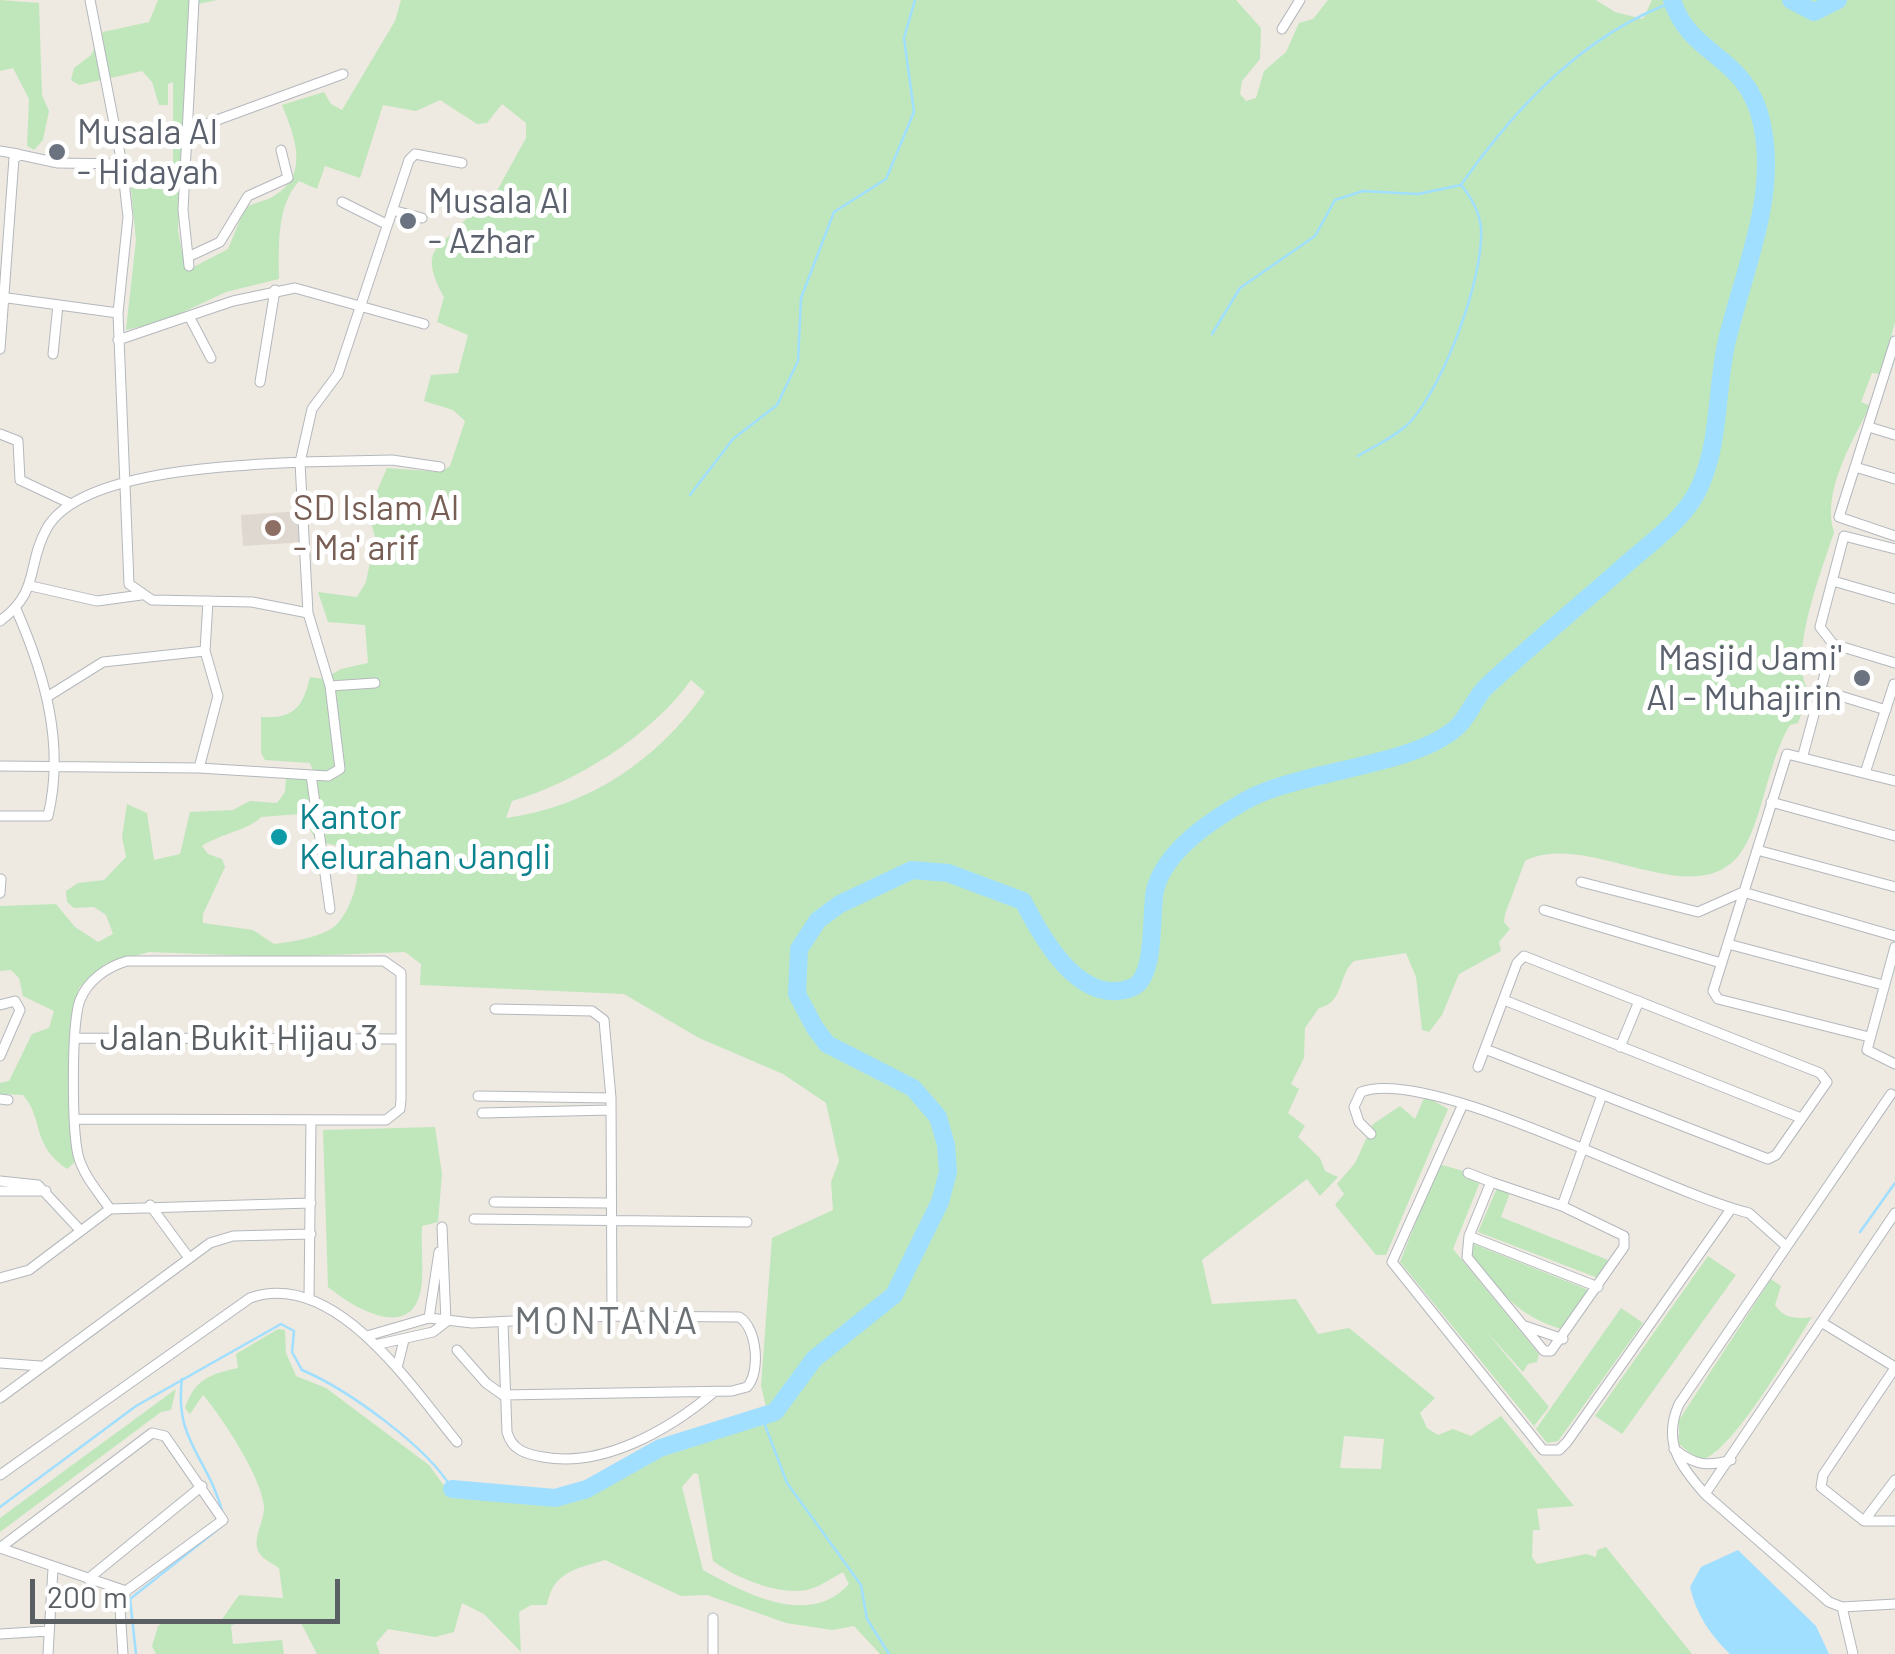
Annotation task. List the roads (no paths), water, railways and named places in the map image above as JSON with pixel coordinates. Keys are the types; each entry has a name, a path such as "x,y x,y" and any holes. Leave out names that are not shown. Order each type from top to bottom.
{"street":[{"path":"90,0 122,164 128,217 118,313 126,573 141,595"},
{"path":"194,0 183,210 188,262 220,242 248,196 288,178 281,150"},
{"path":"1282,29 1300,0"},
{"path":"187,131 342,74"},
{"path":"0,150 92,166 122,164"},
{"path":"0,766 200,768 334,775 340,769 330,686 308,614 300,462 312,410 338,374 358,303 409,160 416,154 462,163"},
{"path":"0,349 12,163 21,155"},
{"path":"342,202 386,224"},
{"path":"392,210 422,218"},
{"path":"118,340 274,290 307,289 424,324"},
{"path":"260,382 274,290"},
{"path":"3,297 118,313"},
{"path":"53,354 58,305"},
{"path":"190,318 211,358"},
{"path":"1894,347 1840,518 1895,536"},
{"path":"1881,392 1895,396"},
{"path":"1869,427 1895,435"},
{"path":"0,434 17,438 20,480 69,503"},
{"path":"0,621 16,609 31,586 46,529 69,503 168,474 300,462 392,460 440,467"},
{"path":"1855,467 1895,479"},
{"path":"1895,549 1844,536 1820,628 1834,644 1895,663"},
{"path":"1833,581 1895,599"},
{"path":"31,586 97,601 141,595 167,602 252,602 308,614"},
{"path":"200,768 218,696 205,652 208,601"},
{"path":"0,816 48,816 56,732 16,609"},
{"path":"1804,755 1834,644"},
{"path":"47,697 103,662 205,652"},
{"path":"330,686 375,683"},
{"path":"1865,773 1894,684"},
{"path":"1821,690 1886,710"},
{"path":"1869,1037 1716,998 1712,991 1790,752 1895,781"},
{"path":"312,774 330,909"},
{"path":"1771,802 1895,836"},
{"path":"1757,850 1895,887"},
{"path":"0,893 1,879"},
{"path":"1581,882 1698,912 1743,892 1895,936"},
{"path":"1544,910 1721,963"},
{"path":"1728,944 1883,985"},
{"path":"1895,948 1868,1052 1895,1064"},
{"path":"1478,1067 1504,1000 1524,956 1824,1075 1826,1082 1776,1155 1768,1159 1485,1049"},
{"path":"75,1119 374,1121 400,1110 398,967 384,961 113,965 80,1000 75,1119 82,1166 110,1209"},
{"path":"1504,1000 1801,1118"},
{"path":"0,1005 14,1001 20,1010 0,1056"},
{"path":"1620,1046 1639,1001"},
{"path":"495,1009 599,1014 608,1029 612,1316"},
{"name":"Jalan Bukit Hijau 3","path":"76,1038 401,1039"},
{"path":"1372,1134 1358,1122 1354,1107 1361,1092 1376,1086 1438,1094 1758,1218 1785,1244"},
{"path":"1891,1094 1679,1404 1673,1418 1672,1447 1680,1466 1704,1494 1822,1597 1842,1607 1895,1604"},
{"path":"1562,1206 1602,1095"},
{"path":"478,1096 610,1098"},
{"path":"1462,1104 1392,1262 1544,1450 1559,1450 1567,1442 1732,1209"},
{"path":"482,1114 610,1110"},
{"path":"309,1297 310,1120"},
{"path":"1468,1172 1562,1206 1624,1236 1624,1248 1557,1348 1544,1350 1467,1257 1468,1236 1490,1182"},
{"path":"0,1180 30,1181 46,1191 80,1230"},
{"path":"0,1191 46,1191"},
{"path":"494,1202 608,1203"},
{"path":"0,1278 29,1270 110,1209 311,1203"},
{"path":"150,1205 189,1258"},
{"path":"1704,1494 1731,1460 1895,1213"},
{"path":"474,1220 748,1222"},
{"path":"429,1318 442,1227"},
{"path":"0,1398 221,1238 312,1234"},
{"path":"1468,1236 1598,1286"},
{"path":"441,1246 447,1291 446,1322"},
{"path":"0,1475 250,1298 282,1291 309,1297 367,1336 456,1442"},
{"path":"367,1336 429,1318 446,1322 612,1316 743,1319 749,1326 755,1376 748,1387 714,1392 503,1395 486,1384 457,1350"},
{"path":"375,1345 433,1332 446,1322"},
{"path":"503,1322 503,1395 509,1439 518,1450 579,1461 626,1446 714,1392"},
{"path":"1821,1322 1895,1367 1822,1482 1824,1492 1864,1521 1895,1521"},
{"path":"1523,1325 1563,1339"},
{"path":"397,1368 404,1340"},
{"path":"0,1363 40,1366"},
{"path":"123,1654 120,1608 126,1590 223,1520 165,1436 156,1431 0,1548 126,1590"},
{"path":"1672,1447 1694,1464 1710,1466 1731,1460"},
{"path":"1864,1521 1895,1480"},
{"path":"88,1579 202,1486"},
{"path":"48,1654 53,1568"},
{"path":"1842,1607 1852,1654"},
{"path":"713,1654 714,1618"},
{"path":"0,1634 49,1631"}],"water":[{"path":"1738,1550 1816,1626 1829,1654 1730,1654 1716,1639 1700,1615 1690,1587 1701,1567"}],"waterway":[{"path":"690,495 733,439 777,405 798,361 801,298 834,212 886,179 914,112 904,38 915,0"},
{"path":"452,1489 555,1498 587,1489 660,1448 775,1412 814,1359 894,1295 940,1202 948,1172 946,1145 938,1117 913,1088 827,1044 815,1028 797,994 799,949 818,920 840,904 912,870 948,873 1023,901 1051,949 1079,978 1112,991 1131,988 1139,982 1149,959 1155,890 1160,876 1190,839 1230,810 1266,791 1411,752 1456,728 1487,686 1685,510 1700,486 1711,452 1726,345 1762,208 1766,152 1755,101 1744,83 1692,34 1672,0"},
{"path":"1791,0 1814,12 1838,0"},
{"path":"1212,334 1240,288 1315,236 1335,200 1363,191 1418,194 1461,185 1504,129 1554,77 1610,34 1673,2"},
{"path":"1358,456 1410,422 1436,383 1459,330 1476,274 1481,228 1475,206 1462,186"},
{"path":"1860,1232 1895,1183"},
{"path":"0,1507 136,1406 281,1324 294,1331 292,1352 302,1370 385,1421 425,1455 452,1489"},
{"path":"182,1379 183,1419 223,1514"},
{"path":"762,1417 787,1483 861,1585 867,1619 889,1654"},
{"path":"136,1654 130,1599 222,1526"}],"place":[{"name":"Musala Al - Hidayah","path":"57,152"},
{"name":"Musala Al - Azhar","path":"408,221"},
{"name":"SD Islam Al - Ma' arif","path":"273,528"},
{"name":"Masjid Jami' Al - Muhajirin","path":"1862,678"},
{"name":"Kantor Kelurahan Jangli","path":"279,837"}],"district":[{"name":"MONTANA","path":"607,1321"}]}
